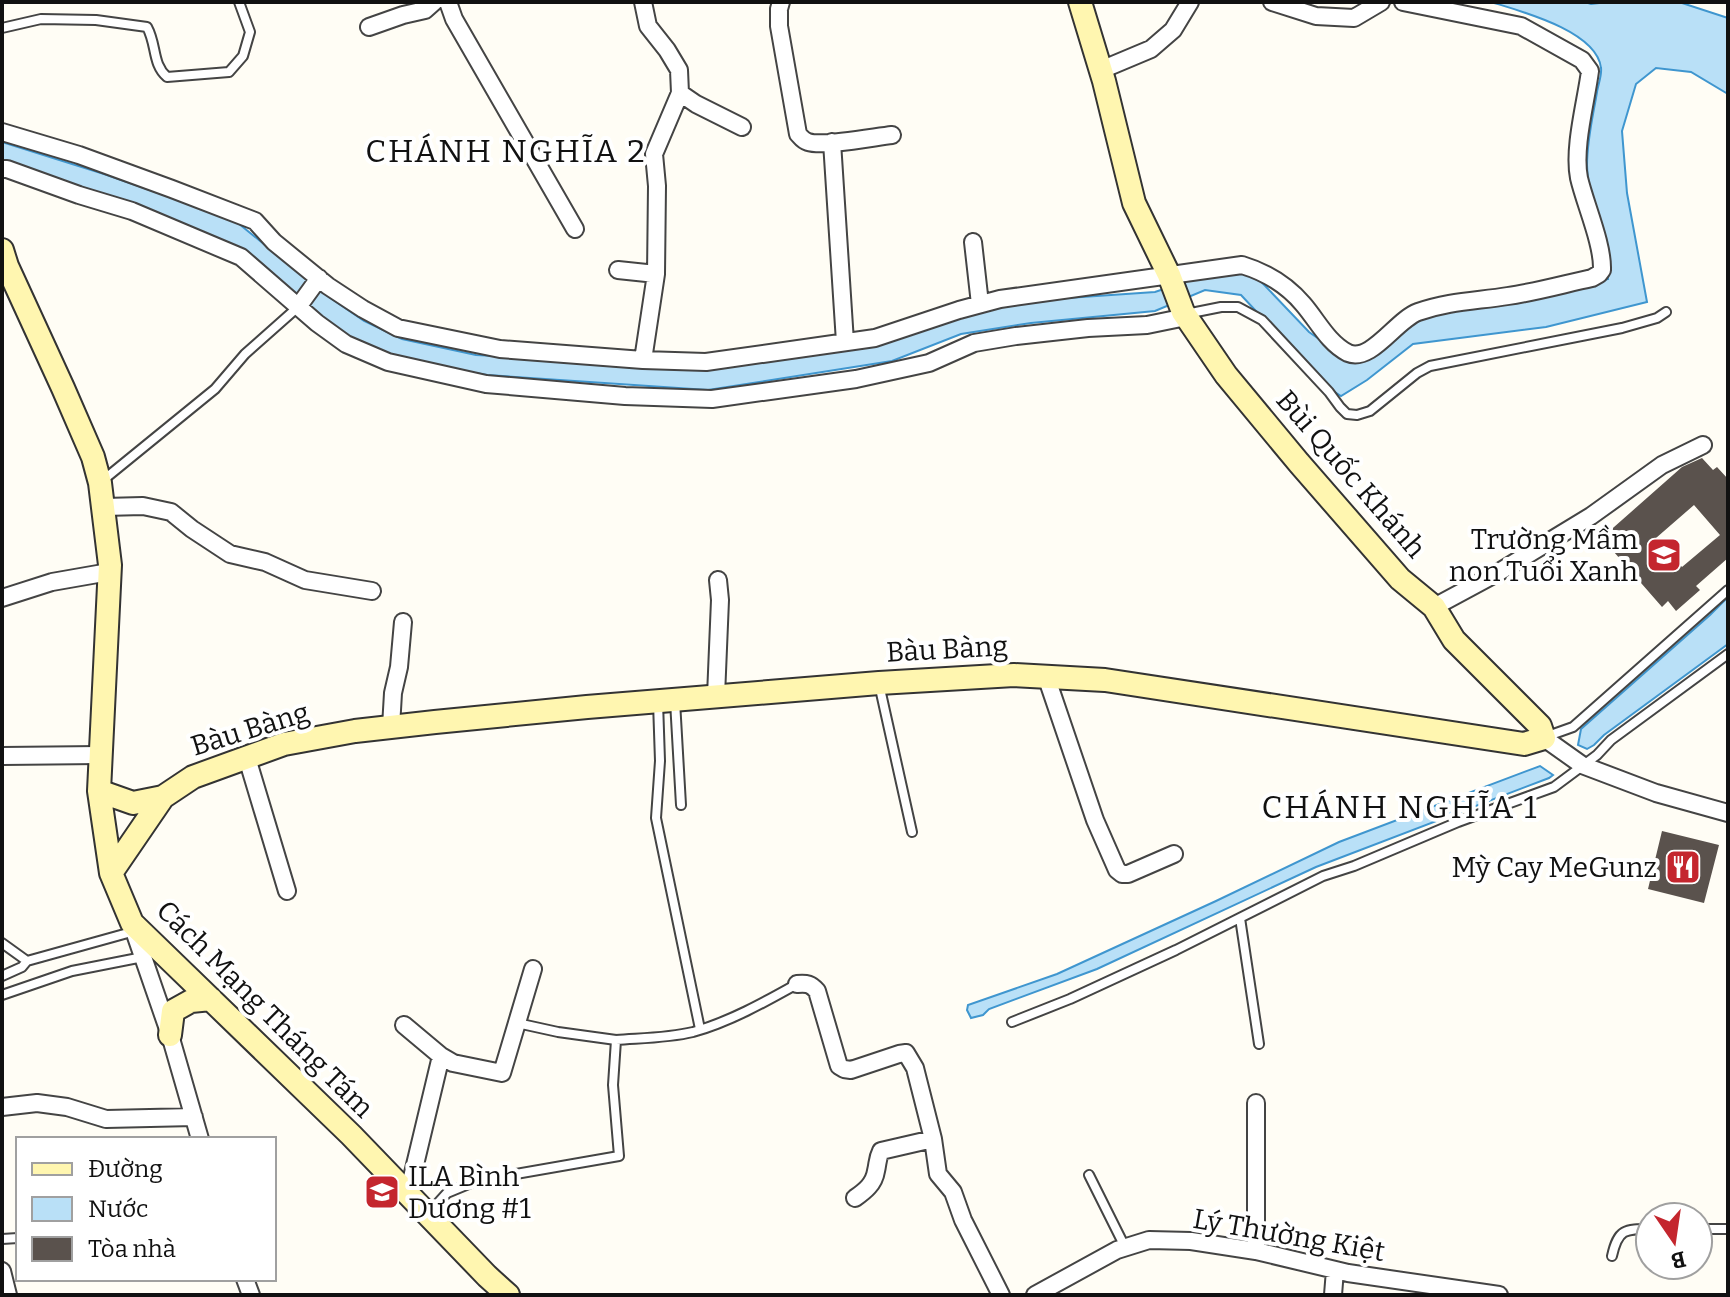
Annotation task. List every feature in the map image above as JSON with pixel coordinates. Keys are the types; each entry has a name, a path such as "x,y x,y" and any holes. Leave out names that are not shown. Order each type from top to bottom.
{"street":[{"path":"369,27 425,10 434,2"},
{"path":"448,2 454,19 575,229"},
{"path":"643,2 648,26 679,70 680,93 654,154 657,186 656,274 643,360"},
{"path":"781,2 779,26 798,134 803,140 810,143 832,142 892,135"},
{"path":"1080,2 1101,70 1134,203 1170,278"},
{"path":"1101,70 1151,49 1173,30 1190,2"},
{"path":"1272,2 1316,16 1354,18 1381,2"},
{"path":"2,132 106,165 255,221 274,242 319,278 363,309 398,328 500,349 706,362 875,338 1000,299 1170,278 1242,265 1275,279 1303,304 1338,347 1356,355 1376,346 1415,313 1463,301 1509,296 1592,278 1602,270 1577,158 1590,71 1587,65 1521,26 1403,2"},
{"path":"680,93 742,127"},
{"path":"832,142 845,342"},
{"path":"2,169 132,211 241,257 346,344 388,362 486,384 625,396 712,399 929,363 974,343 1059,331 1147,325 1185,314"},
{"path":"973,242 980,304"},
{"name":"Cách Mạng Tháng Tám","path":"2,250 93,457 100,483 109,572 99,791 111,873 133,927 351,1135 508,1295"},
{"path":"618,270 656,274"},
{"path":"298,307 319,278"},
{"name":"Bùi Quốc Khánh","path":"1170,278 1185,314 1226,375 1400,579 1434,607 1454,640 1540,726 1544,738"},
{"path":"1434,607 1591,516 1662,465 1703,445"},
{"path":"104,507 143,506 171,512 230,554 265,562 305,580 372,591"},
{"path":"2,598 52,582 109,572"},
{"path":"716,696 718,580"},
{"path":"391,727 403,622"},
{"name":"Bàu Bàng","path":"163,797 193,777 284,744 355,731 667,700 1014,675 1105,680 1524,744 1544,738"},
{"path":"1046,676 1086,795 1117,870 1128,874 1174,854"},
{"path":"1544,738 1582,765 1656,793 1728,813"},
{"path":"2,756 100,755"},
{"path":"247,758 287,891"},
{"path":"99,791 133,803 163,797"},
{"path":"111,873 163,797"},
{"path":"133,927 170,1035 199,1137"},
{"path":"404,1025 453,1063 502,1073 533,969"},
{"path":"797,984 812,985 817,991 839,1066 851,1070 899,1054 906,1053 910,1057 933,1139 938,1174 953,1192 963,1220 1001,1295"},
{"path":"170,1035 173,1011 191,1001 211,999"},
{"path":"408,1194 441,1056"},
{"path":"2,1107 37,1103 67,1107 106,1119 194,1117"},
{"path":"1256,1103 1256,1251"},
{"path":"855,1198 868,1188 876,1174 877,1158 881,1151 933,1139"},
{"name":"Lý Thường Kiệt","path":"1035,1295 1117,1250 1149,1240 1191,1241 1256,1251 1335,1270 1499,1295"},
{"path":"1333,1295 1335,1270"},
{"path":"2,1271 8,1295"}],"lane":[{"path":"2,28 41,19 96,20 147,27 153,38 159,69 167,77 229,72 243,56 250,32 239,2"},
{"path":"100,483 215,389 245,354 298,307"},
{"path":"1185,314 1238,307 1262,320 1340,407 1347,414 1357,415 1370,411 1430,366 1622,328 1657,318 1666,312"},
{"path":"1544,738 1573,727 1728,590"},
{"path":"1012,1022 1176,950 1323,876 1554,787 1597,755 1611,740 1728,654"},
{"path":"879,683 912,832"},
{"path":"667,700 681,805"},
{"path":"667,700 656,818 700,1029"},
{"path":"1240,918 1259,1044"},
{"path":"2,976 22,967 27,961 133,927"},
{"path":"2,943 27,961"},
{"path":"2,995 72,971 143,957"},
{"path":"517,1023 616,1040 661,1037 700,1029 769,1000 797,984"},
{"path":"427,1214 447,1193 464,1184 619,1156 613,1085 616,1040"},
{"path":"1089,1175 1125,1247"},
{"path":"1612,1256 1615,1241 1622,1232 1634,1229"}],"water":[{"path":"1491,2 1679,2 1728,18 1728,94 1691,72 1656,68 1636,84 1622,131 1627,193 1647,302 1546,327 1413,344 1341,396 1327,387 1241,295 1205,290 1155,311 1031,323 961,334 892,361 708,390 487,375 378,356 313,316 226,243 2,166 2,142 233,219 329,297 364,321 402,339 476,355 716,367 996,303 1155,292 1220,270 1250,270 1309,332 1356,359 1406,326 1437,312 1531,297 1608,279 1587,165 1590,128 1601,74 1596,55 1586,43 1555,24"},
{"path":"1728,597 1728,644 1594,745 1587,749 1578,745 1581,729"},
{"path":"1540,766 1553,775 1316,867 1097,969 989,1009 983,1015 971,1018 967,1010 968,1005 1057,974 1339,842"}],"building":[{"path":"1702,458 1713,470 1717,467 1728,479 1728,558 1696,586 1700,590 1676,611 1668,601 1662,607 1614,552 1618,549 1605,535 1682,467","holes":["1694,505 1720,535 1682,567 1656,538"]},
{"name":"Mỳ Cay MeGunz","path":"1662,831 1719,845 1704,903 1648,889"}],"place":[{"name":"Trường Mầm non Tuổi Xanh","path":"1664,555"},
{"name":"Mỳ Cay MeGunz","path":"1683,867"},
{"name":"ILA Bình Dương #1","path":"382,1192"}],"district":[{"name":"CHÁNH NGHĨA 2","path":"506,151"},
{"name":"CHÁNH NGHĨA 1","path":"1400,807"}]}
